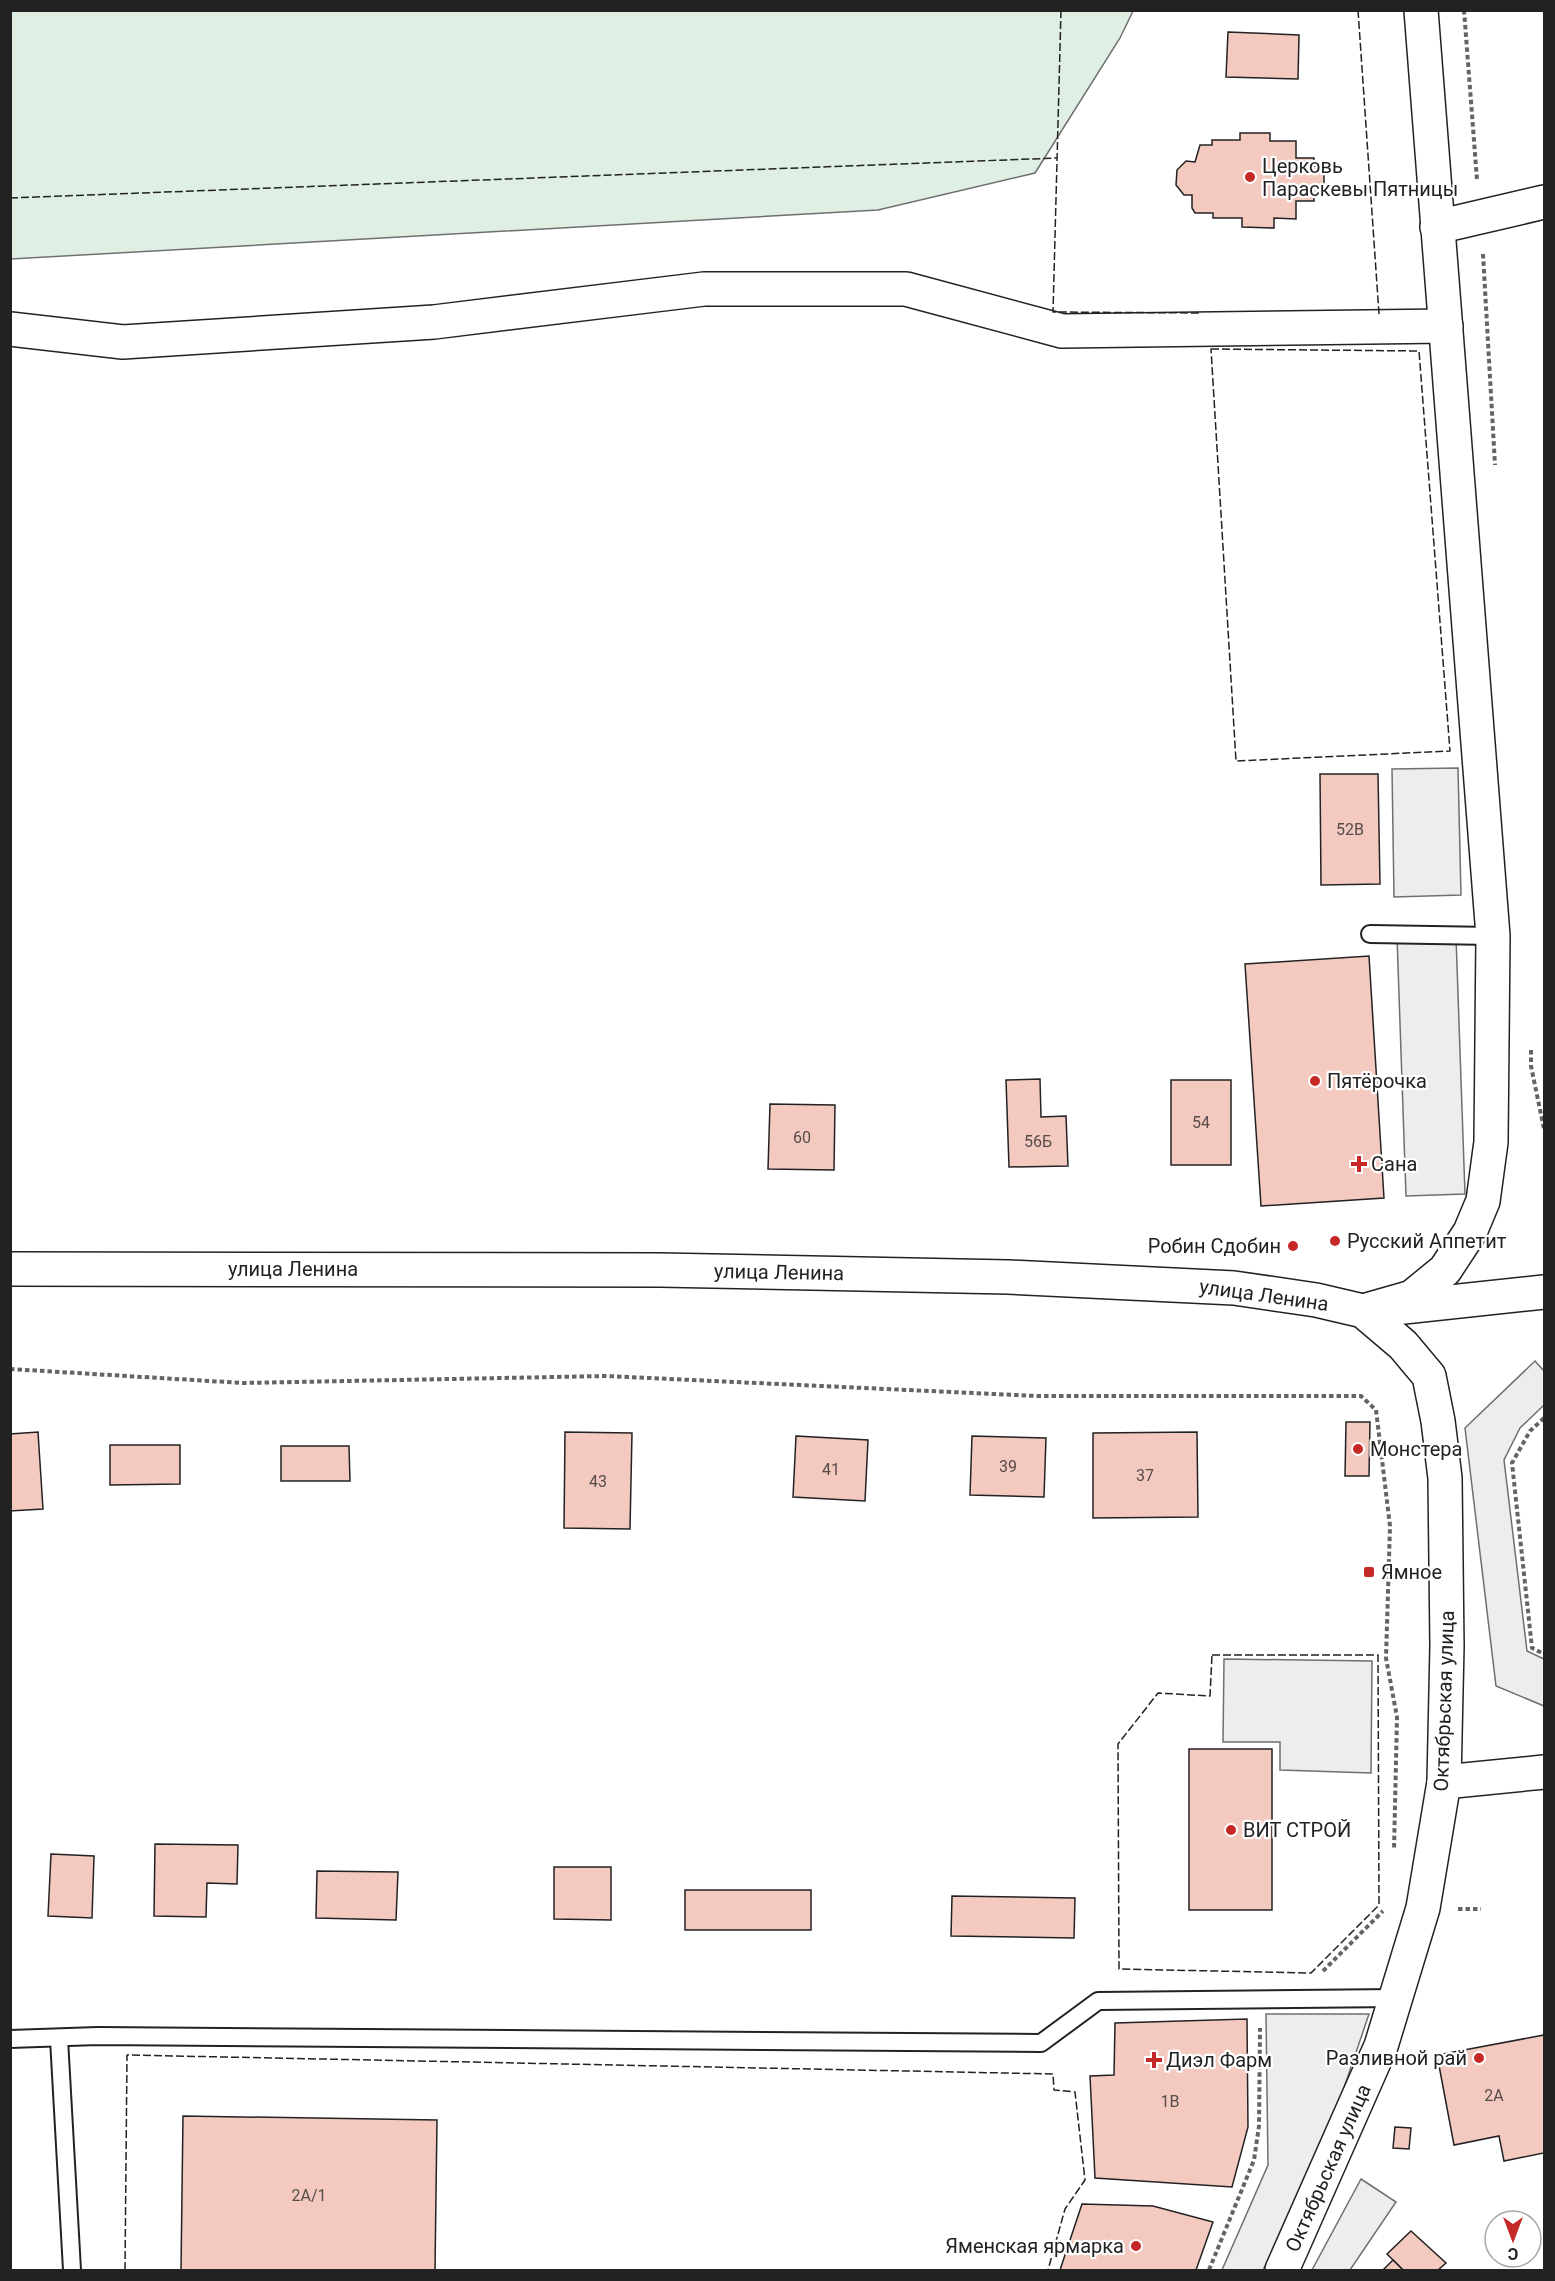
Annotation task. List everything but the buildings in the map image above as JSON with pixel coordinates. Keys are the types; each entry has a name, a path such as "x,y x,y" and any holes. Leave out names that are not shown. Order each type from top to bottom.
{"street":[{"path":"1363,1311 1412,1297 1445,1270 1470,1232 1483,1201 1491,1142 1493,936 1421,10"},
{"path":"1437,227 1545,202"},
{"path":"10,329 123,342 434,322 704,289 906,289 1062,331 1446,326"},
{"name":"улица Ленина","path":"10,1269 660,1270 1008,1276 1234,1288 1316,1300 1363,1311 1545,1292"},
{"name":"Октябрьская улица","path":"1282,2271 1381,2046 1423,1908 1444,1782 1447,1646 1445,1478 1438,1421 1429,1376 1402,1345 1363,1311"},
{"path":"1444,1782 1545,1772"}],"lane":[{"path":"1370,934 1493,936"},
{"path":"10,2039 110,2036 1041,2043 1098,2001 1395,1998"},
{"path":"59,2039 72,2271"}],"path":[{"path":"1464,10 1480,216"},
{"path":"10,1370 243,1383 606,1376 1037,1396 1361,1396 1376,1410 1390,1526 1386,1658 1397,1717 1394,1855"},
{"path":"1545,1418 1530,1431 1512,1463 1532,1648 1545,1654"},
{"path":"1318,1975 1384,1910"},
{"path":"1209,2271 1254,2160 1259,2126 1260,1999"}],"green space":[{"path":"10,11 1133,11 1120,38 1035,173 878,210 11,259"}],"shaded area":[{"path":"1458,768 1461,895 1394,897 1392,769"},
{"path":"1397,937 1456,937 1465,1194 1406,1196"},
{"path":"1535,1361 1544,1371 1544,1405 1520,1428 1504,1460 1527,1651 1544,1659 1544,1706 1496,1686 1465,1428"},
{"path":"1224,1659 1372,1661 1371,1773 1280,1770 1280,1742 1223,1742"},
{"path":"1266,2014 1369,2014 1324,2147 1263,2270 1222,2270 1268,2165"},
{"path":"1361,2179 1396,2202 1350,2270 1312,2270"}],"fence":[{"path":"1061,10 1053,312 1199,313"},
{"path":"1358,10 1379,314"},
{"path":"10,198 1057,158"},
{"path":"1211,349 1419,351 1450,751 1236,761 1211,349"},
{"path":"1212,1655 1378,1655 1379,1905 1311,1973 1119,1969 1118,1744 1158,1693 1210,1696 1212,1655"},
{"path":"125,2270 127,2055 1053,2074 1054,2090 1075,2092 1085,2180 1065,2209 1048,2270"}],"place":[{"name":"Церковь Параскевы Пятницы","path":"1250,177"},
{"name":"Пятёрочка","path":"1315,1081"},
{"name":"Сана","path":"1359,1164"},
{"name":"Русский Аппетит","path":"1335,1241"},
{"name":"Робин Сдобин","path":"1293,1246"},
{"name":"Монстера","path":"1358,1449"},
{"name":"Ямное","path":"1369,1572"},
{"name":"ВИТ СТРОЙ","path":"1231,1830"},
{"name":"Разливной рай","path":"1479,2058"},
{"name":"Диэл Фарм","path":"1154,2060"},
{"name":"Яменская ярмарка","path":"1136,2246"}]}
